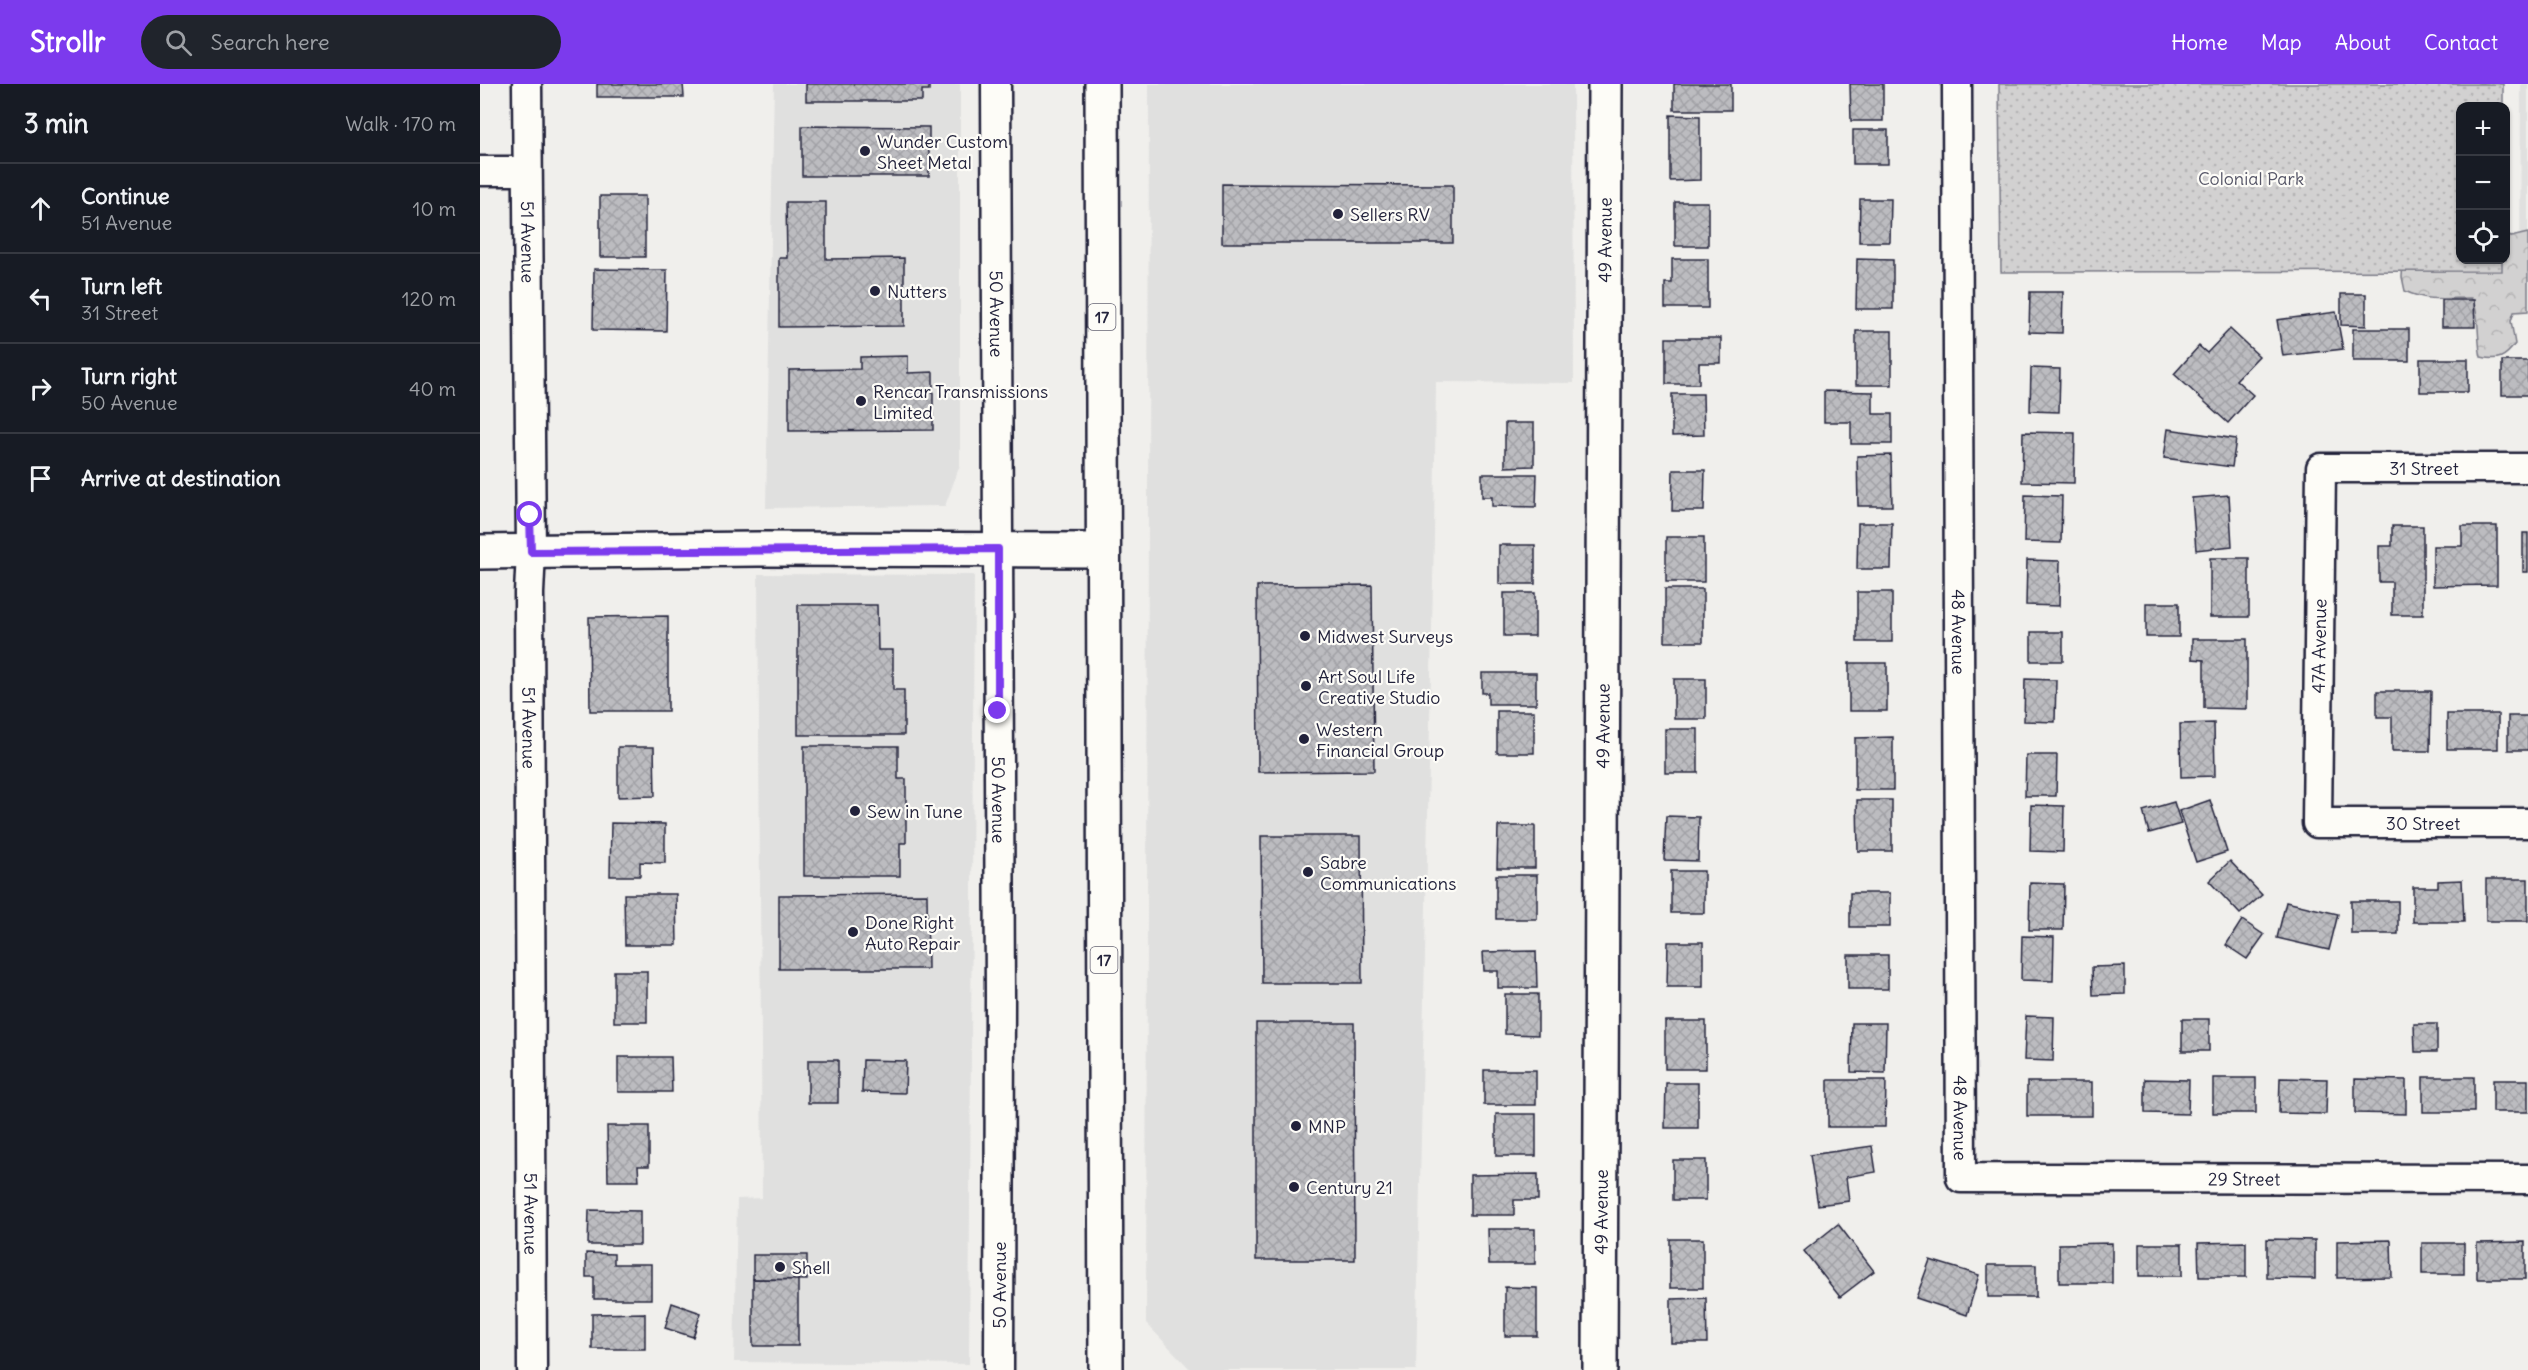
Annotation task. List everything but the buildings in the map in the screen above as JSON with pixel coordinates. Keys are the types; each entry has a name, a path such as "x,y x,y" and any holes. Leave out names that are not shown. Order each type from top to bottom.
{"street":[{"name":"51 Avenue","path":"527,84 531,552 529,593 532,1370"},
{"name":"50 Avenue","path":"996,84 1000,997 999,1370"},
{"name":"17","path":"1102,84 1106,1370"},
{"name":"49 Avenue","path":"1600,1370 1605,84"},
{"name":"48 Avenue","path":"1957,84 1961,1178"},
{"path":"480,171 526,171"},
{"name":"31 Street","path":"2321,468 2528,468"},
{"name":"47A Avenue","path":"2317,824 2321,468"},
{"path":"480,552 1102,550"},
{"name":"30 Street","path":"2317,824 2528,823"},
{"name":"29 Street","path":"1961,1178 2528,1179"}],"shaded area":[{"path":"774,84 960,84 960,465 945,506 766,508"},
{"path":"1149,84 1573,84 1574,383 1436,382 1416,1370 1191,1370 1146,1323"},
{"path":"2521,84 2528,84 2528,273 2520,272"},
{"path":"758,574 974,575 969,1364 734,1362 737,1199 762,1198"}],"green space":[{"name":"Colonial Park","path":"1999,84 2503,84 2503,102 2456,102 2456,264 2502,264 2502,271 2001,272"},
{"path":"2528,233 2528,311 2514,312 2511,321 2515,344 2508,352 2492,359 2481,357 2476,310 2471,298 2429,298 2405,291 2402,277 2403,263 2456,261 2456,264 2510,264 2511,237"}],"place":[{"name":"Wunder Custom Sheet Metal","path":"865,151"},
{"name":"Sellers RV","path":"1338,214"},
{"name":"Nutters","path":"875,291"},
{"name":"Rencar Transmissions Limited","path":"861,401"},
{"name":"Midwest Surveys","path":"1305,636"},
{"name":"Art Soul Life Creative Studio","path":"1306,686"},
{"name":"Western Financial Group","path":"1304,739"},
{"name":"Sew in Tune","path":"855,811"},
{"name":"Sabre Communications","path":"1308,872"},
{"name":"Done Right Auto Repair","path":"853,932"},
{"name":"MNP","path":"1296,1126"},
{"name":"Century 21","path":"1294,1187"},
{"name":"Shell","path":"780,1267"}],"route":[{"path":"530,515 531,552 998,549 998,711"}]}
